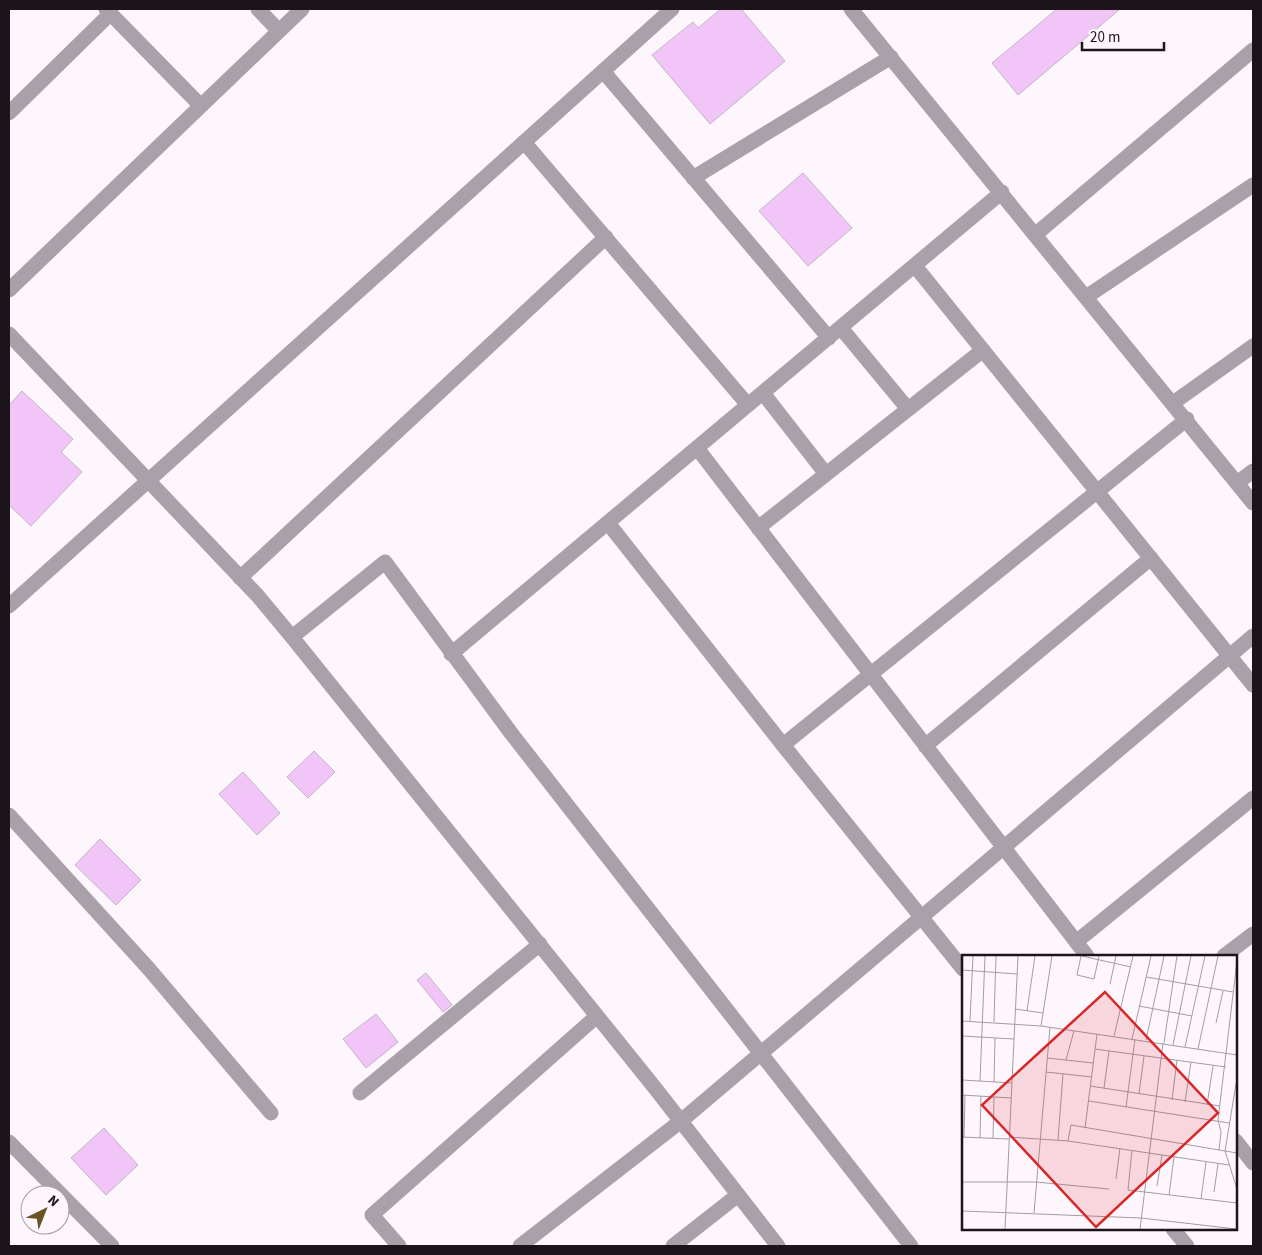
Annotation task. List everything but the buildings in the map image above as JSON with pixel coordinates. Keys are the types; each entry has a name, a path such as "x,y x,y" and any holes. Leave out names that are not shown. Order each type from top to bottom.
{"street":[{"path":"258,9 279,31"},
{"path":"9,290 302,9"},
{"path":"9,606 672,9"},
{"path":"851,9 1187,419 1253,503"},
{"path":"9,113 109,11 200,106"},
{"path":"1036,234 1253,50"},
{"path":"693,178 891,57"},
{"path":"603,71 829,338"},
{"path":"524,142 748,405"},
{"path":"1086,297 1253,185"},
{"path":"452,654 1002,192"},
{"path":"240,578 606,237"},
{"path":"915,266 1253,685"},
{"path":"840,328 908,410"},
{"path":"9,334 240,578 292,637 540,944 778,1246"},
{"path":"1173,403 1253,346"},
{"path":"758,528 983,350"},
{"path":"762,393 826,474"},
{"path":"783,745 1187,419"},
{"path":"697,448 1086,955"},
{"path":"1237,483 1253,472"},
{"path":"608,523 962,968"},
{"path":"925,746 1151,558"},
{"path":"292,637 385,562 452,654 911,1246"},
{"path":"520,1246 681,1121 1253,636"},
{"path":"1076,942 1253,798"},
{"path":"9,816 149,968 271,1113"},
{"path":"1225,955 1253,934"},
{"path":"360,1093 540,944"},
{"path":"398,1246 372,1215 597,1016"},
{"path":"9,1142 112,1246"},
{"path":"673,1246 738,1195"},
{"path":"1174,1230 1187,1246"}]}
